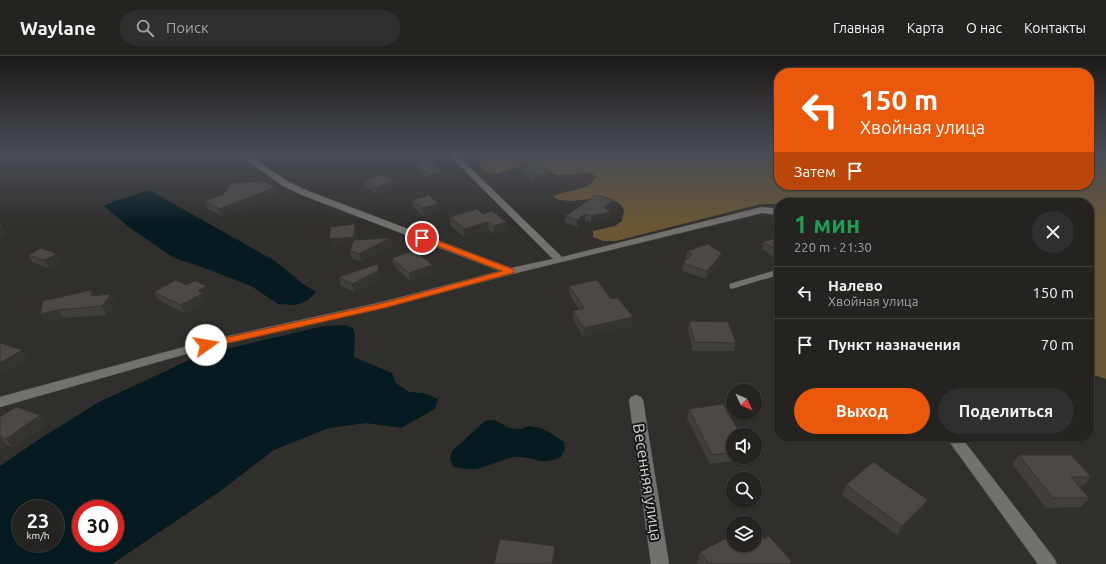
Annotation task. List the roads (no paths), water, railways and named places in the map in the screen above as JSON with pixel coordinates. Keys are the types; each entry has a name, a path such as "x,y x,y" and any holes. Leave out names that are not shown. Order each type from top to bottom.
{"street":[{"path":"277,178 305,193 510,271"},
{"path":"476,178 560,260"},
{"path":"0,402 206,345 384,305 510,271 762,210 774,211"},
{"name":"Весенняя улица","path":"636,400 660,564"},
{"path":"957,442 1048,564"}],"lane":[{"path":"732,286 774,273"}],"water":[{"path":"149,190 275,261 303,284 316,292 308,300 296,305 278,304 251,286 174,258 130,228 104,206"},
{"path":"344,325 353,328 355,335 354,357 392,373 396,383 409,392 423,393 438,399 435,409 401,428 366,423 329,428 274,450 219,492 112,564 0,564 0,466 41,438 99,402 200,355 324,326"},
{"path":"495,420 509,428 520,429 529,426 540,428 564,442 565,449 561,457 548,461 516,457 477,469 453,467 450,459 452,451 485,421"}]}
